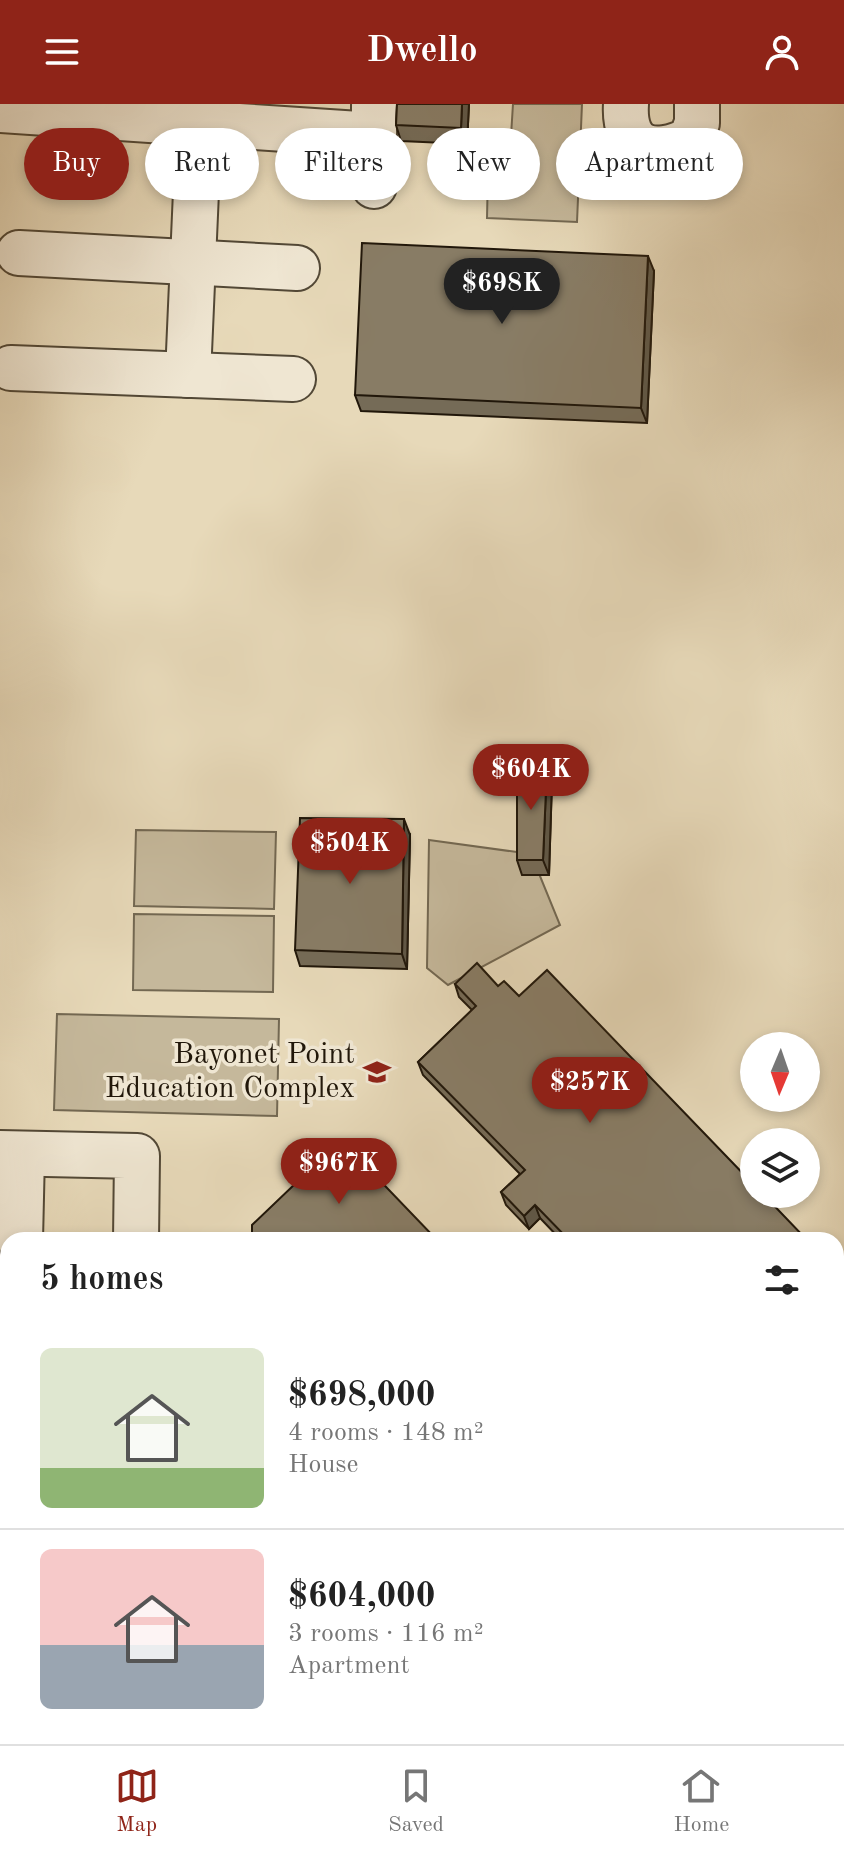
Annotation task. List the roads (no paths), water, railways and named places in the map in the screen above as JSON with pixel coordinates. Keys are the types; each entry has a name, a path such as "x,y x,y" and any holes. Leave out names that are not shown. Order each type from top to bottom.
{"lane":[{"path":"626,104 626,129 636,142 652,149 675,147 691,139 697,123 697,104"},
{"path":"0,110 374,119"},
{"path":"188,375 193,262 205,117"},
{"path":"19,253 297,268"},
{"path":"11,368 293,379"},
{"path":"19,1232 11,1153 137,1156 136,1232"}],"place":[{"name":"Bayonet Point Education Complex","path":"377,1072"}]}
